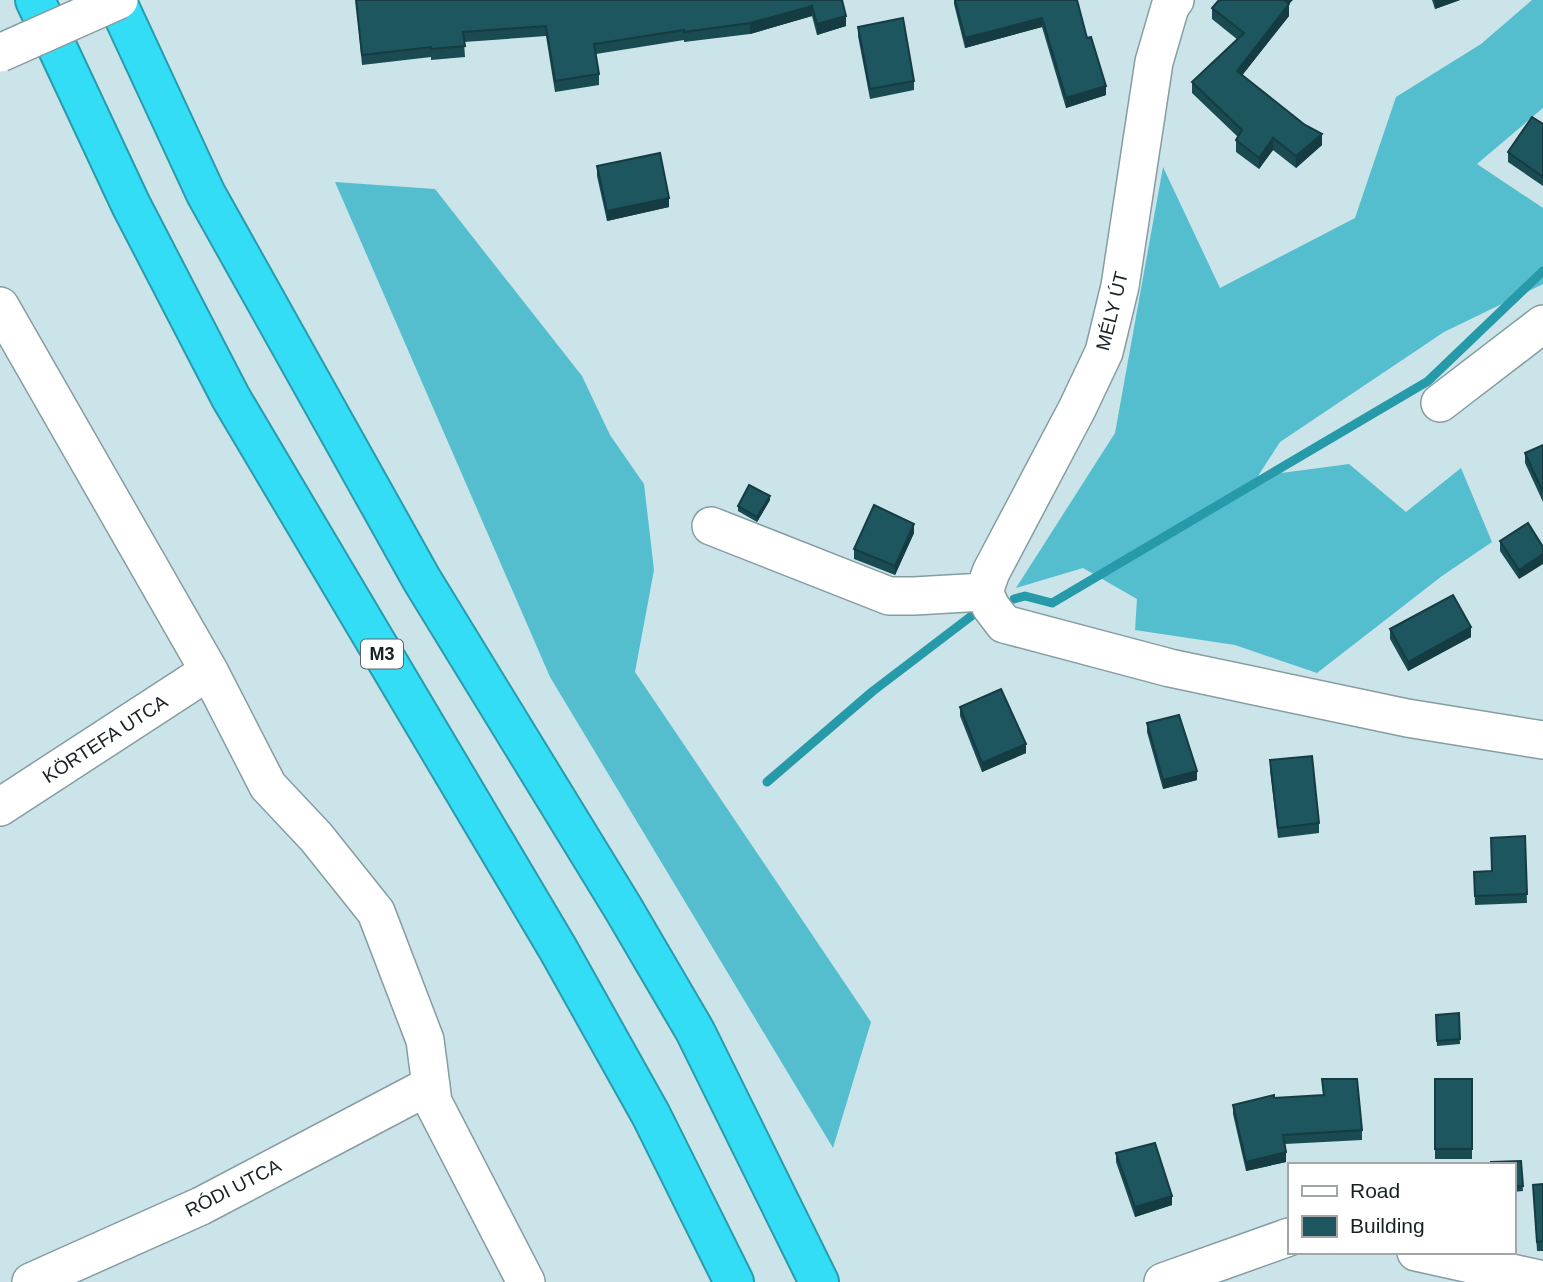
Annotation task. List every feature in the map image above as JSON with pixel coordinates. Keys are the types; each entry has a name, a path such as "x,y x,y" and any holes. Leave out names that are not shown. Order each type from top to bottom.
{"highway":[{"name":"M3","path":"35,0 131,205 231,398 558,949 651,1115 734,1282"},
{"path":"118,0 206,194 422,580 695,1031 819,1282"}],"street":[{"path":"0,53 118,0"},
{"name":"MÉLY ÚT","path":"984,592 1005,542 1077,409 1104,352 1120,286 1154,62 1170,2"},
{"path":"0,306 209,671 268,786 316,837 376,912 425,1040 433,1102 526,1282"},
{"path":"1440,402 1543,324"},
{"path":"711,526 889,596 984,592 1004,624 1170,668 1407,718 1543,740"},
{"name":"KÖRTEFA UTCA","path":"0,807 209,671"},
{"name":"RÓDI UTCA","path":"31,1282 201,1206 431,1085"},
{"path":"1163,1282 1288,1237"},
{"path":"1425,1254 1543,1280"}],"shaded area":[{"path":"1532,0 1543,0 1543,108 1477,164 1543,208 1543,284 1444,332 1280,442 1258,476 1349,464 1406,512 1461,468 1492,542 1442,576 1317,673 1235,645 1135,630 1137,599 1083,568 1016,588 1115,433 1163,167 1220,288 1355,218 1396,97 1481,44"},
{"path":"335,182 435,189 582,376 610,435 644,484 654,570 635,672 871,1022 833,1148 550,677"}],"building":[{"path":"356,0 842,0 846,16 817,24 812,6 750,23 594,44 599,74 555,81 546,26 463,32 465,46 362,55"},
{"path":"955,0 1077,0 1087,38 1091,37 1106,86 1066,98 1042,18 965,38"},
{"path":"1219,0 1284,0 1289,4 1237,71 1305,125 1322,134 1296,156 1273,138 1259,158 1236,140 1242,130 1192,82 1244,33 1212,8"},
{"path":"903,18 914,81 870,89 858,27"},
{"path":"1532,117 1543,124 1543,177 1508,152"},
{"path":"660,153 669,198 607,211 597,166"},
{"path":"1543,445 1543,492 1525,453"},
{"path":"749,485 770,496 757,517 738,506"},
{"path":"874,505 914,524 895,566 854,549"},
{"path":"1528,523 1543,547 1543,554 1519,570 1500,541"},
{"path":"1453,595 1471,627 1408,662 1390,629"},
{"path":"1001,689 1026,744 982,763 960,707"},
{"path":"1179,715 1197,771 1163,780 1147,723"},
{"path":"1312,756 1319,823 1278,828 1270,760"},
{"path":"1525,836 1527,894 1475,896 1474,872 1492,871 1491,838"},
{"path":"1459,1013 1460,1039 1437,1041 1436,1015"},
{"path":"1322,1079 1357,1079 1362,1130 1283,1135 1286,1152 1246,1162 1233,1105 1274,1095 1274,1098 1324,1095"},
{"path":"1435,1079 1472,1079 1472,1149 1435,1149"},
{"path":"1155,1143 1172,1196 1135,1207 1116,1153"},
{"path":"1521,1161 1523,1186 1515,1187 1515,1163 1491,1162"},
{"path":"1543,1184 1543,1241 1537,1242 1533,1185"}],"waterway":[{"path":"1014,599 1025,596 1052,603 1428,381 1543,271"},
{"path":"767,782 873,691 974,614"}]}
